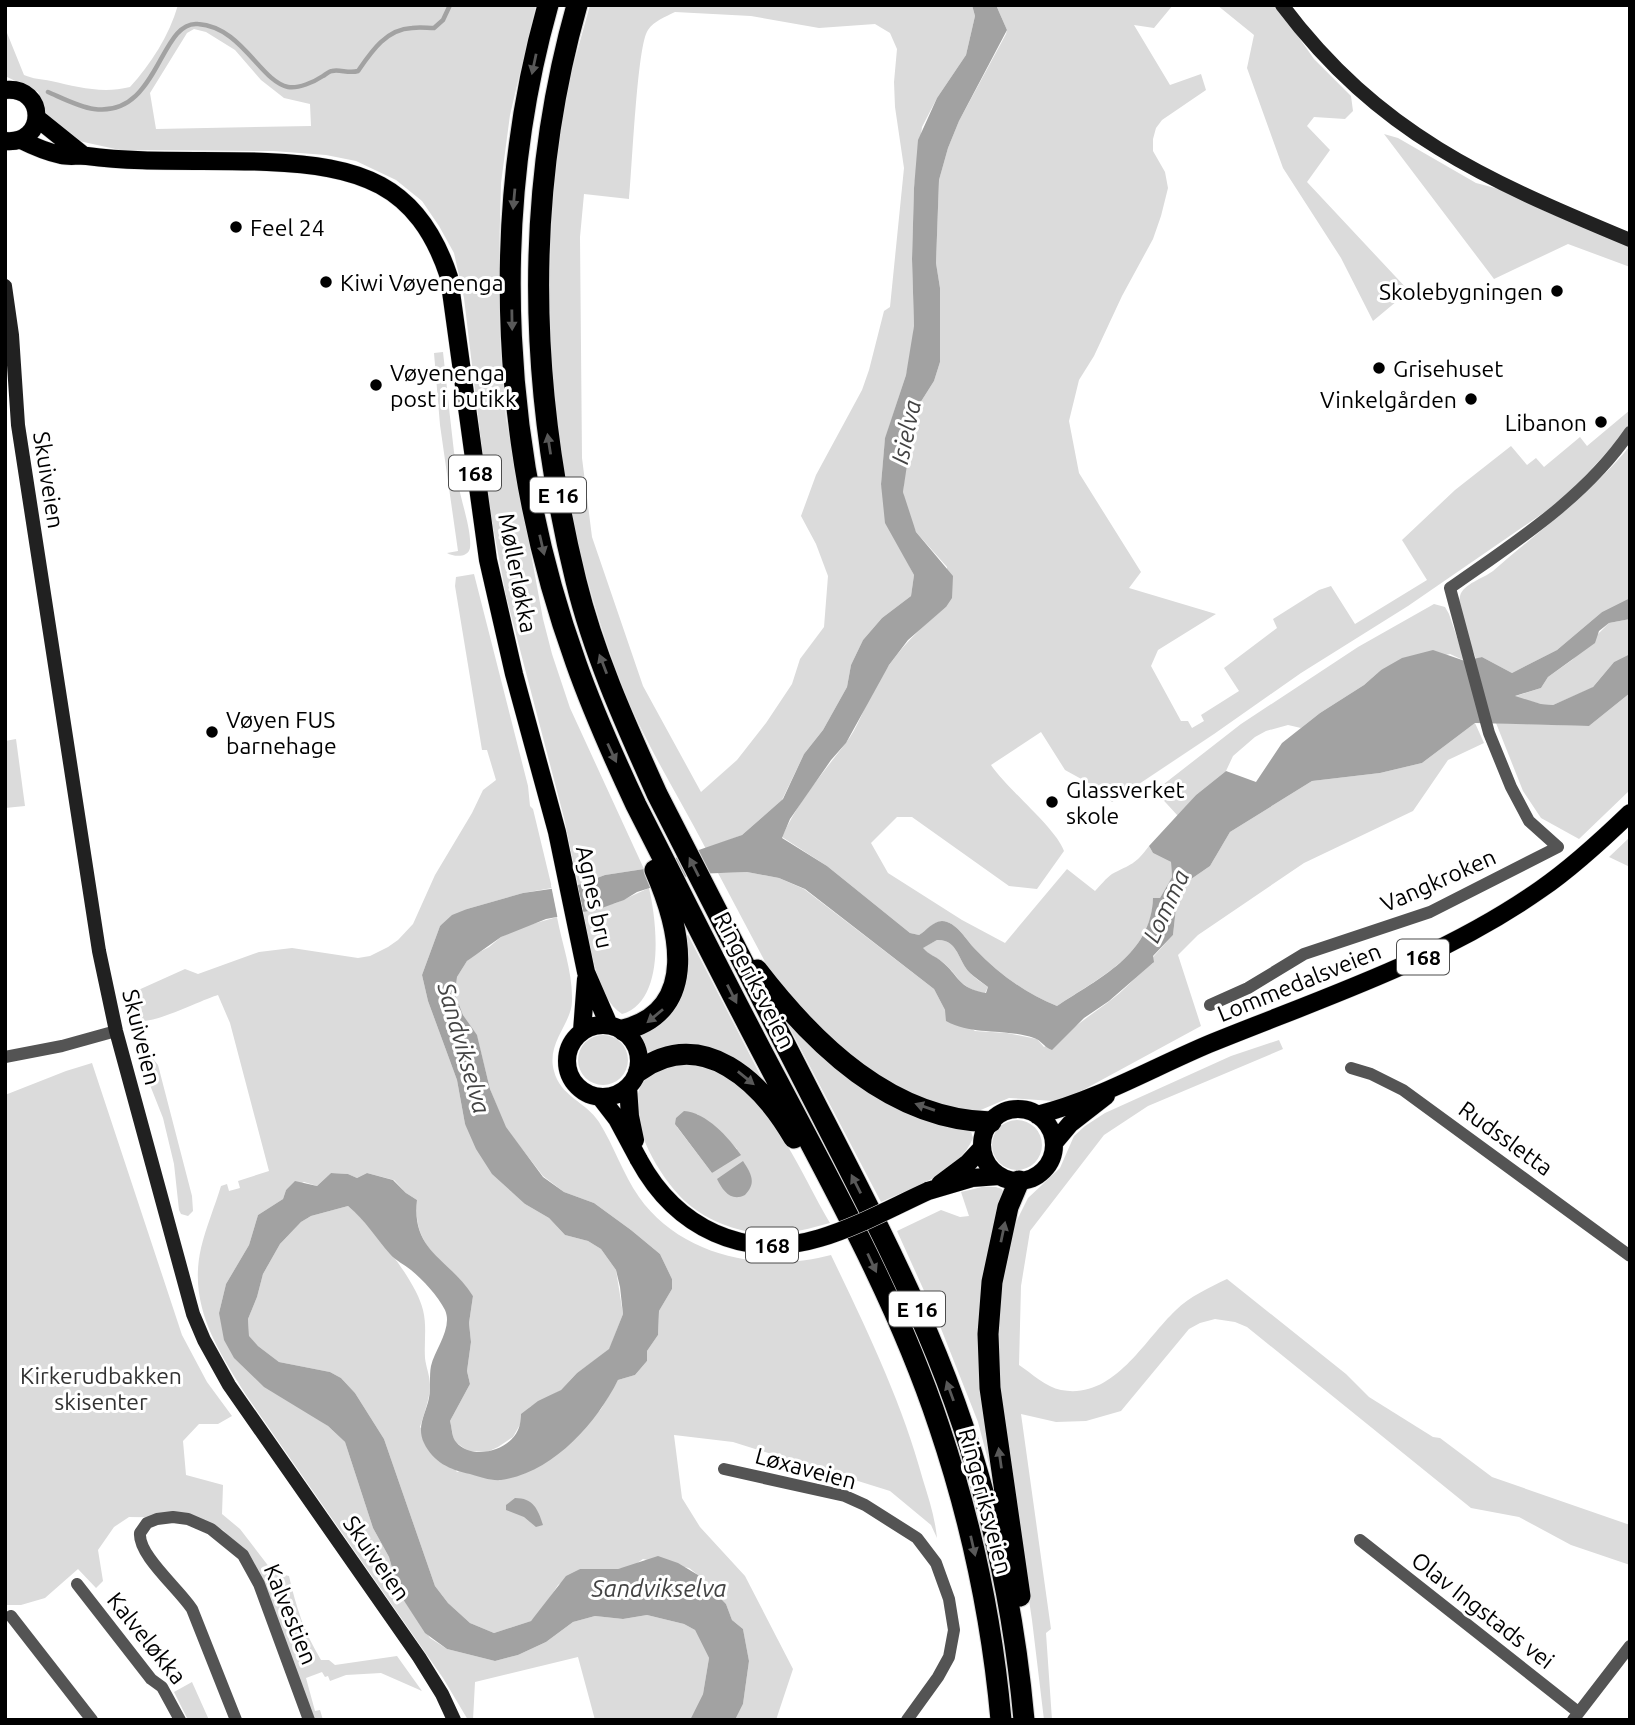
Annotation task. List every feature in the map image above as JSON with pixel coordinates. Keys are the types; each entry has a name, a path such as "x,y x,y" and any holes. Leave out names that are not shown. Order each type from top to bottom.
{"highway":[{"name":"Ringeriksveien","path":"577,5 553,104 541,191 539,252 539,334 545,414 576,582 607,677 657,794 881,1233 923,1322 945,1377 984,1494 1015,1643 1024,1720"},
{"name":"Ringeriksveien","path":"545,15 519,146 511,252 517,416 548,573 575,662 605,738 636,805 842,1202 907,1341 951,1464 984,1595 1001,1720"},
{"name":"E 16","path":"612,1023 647,1023 662,1011 669,999 678,967 673,919 646,850 636,805"},
{"name":"E 16","path":"724,928 797,1020 827,1049 863,1077 930,1110 974,1121 991,1122"},
{"name":"E 16","path":"632,1087 662,1057 685,1054 712,1060 736,1071 759,1089 785,1122 810,1164 842,1202"},
{"path":"1009,1178 1008,1207 992,1282 988,1334 990,1388 1021,1598 1035,1720"}],"main road":[{"path":"1282,5 1303,33 1359,92 1422,139 1493,181 1630,240"},
{"path":"6,88 26,94 37,109 37,118 83,155"},
{"name":"168","path":"13,140 32,131 37,118"},
{"name":"Møllerløkka","path":"13,140 62,156 331,167 373,181 399,199 422,220 443,259 449,277 488,560 514,674 557,832"},
{"name":"Skuiveien","path":"5,286 12,335 18,425 91,904 116,1031 190,1302 204,1340 240,1402 419,1657 442,1694 454,1720"},
{"name":"Lommedalsveien","path":"1037,1115 1061,1109 1116,1087 1189,1052 1365,984 1440,948 1551,882 1630,813"},
{"name":"Agnes bru","path":"557,832 586,972 584,1024"},
{"name":"Agnes bru","path":"586,972 612,1023"},
{"path":"584,1024 612,1023"},
{"name":"168","path":"612,1023 638,1048 632,1087 639,1160"},
{"name":"168","path":"584,1024 568,1051 570,1076 577,1086 605,1103 662,1195 686,1218 727,1238 779,1246 819,1239 928,1191 972,1178 1029,1180 1045,1169 1050,1161 1054,1143"},
{"path":"605,1103 610,1097 632,1087"},
{"name":"Lommedalsveien","path":"1054,1143 1070,1124 1116,1087"},
{"name":"168","path":"928,1191 958,1171 982,1148 984,1135 991,1122 1005,1112 1023,1110 1037,1115"},
{"path":"1037,1115 1047,1123 1054,1143"},
{"path":"982,1148 990,1167 1009,1178"}],"street":[{"name":"Vangkroken","path":"1210,1005 1248,988 1304,954 1430,912 1559,847 1529,821 1511,787 1489,733 1450,588 1536,528 1570,500 1614,454 1630,432"},
{"path":"6,1055 62,1045 116,1031"},
{"name":"Rudssletta","path":"1351,1068 1403,1090 1630,1256"},
{"name":"Løxaveien","path":"724,1469 845,1496 865,1505 917,1538 936,1563 949,1599 954,1630 949,1657 908,1720"},
{"name":"Kalvestien","path":"155,1566 142,1546 140,1533 147,1523 173,1517 188,1519 211,1529 243,1555 259,1584 309,1720"},
{"name":"Olav Ingstads vei","path":"1360,1540 1576,1716 1630,1646"},
{"name":"Kalveløkka","path":"155,1566 181,1592 192,1608 236,1720"},
{"name":"Kalveløkka","path":"77,1584 151,1679 163,1687 180,1720"},
{"path":"10,1616 92,1720"}],"green space":[{"path":"178,5 536,5 510,115 501,183 500,341 506,418 543,619 552,654 570,708 644,869 605,875 578,885 564,818 506,596 488,500 464,298 454,253 422,201 396,180 356,161 326,155 273,151 120,150 79,141 47,115 38,92 5,76 5,28 24,75 90,89 130,87 158,49 170,28","holes":["194,29 206,32 235,50 261,80 284,98 310,104 311,126 156,129 150,93 187,33"]},
{"path":"590,5 972,5 975,16 966,55 937,98 922,127 914,188 912,350 885,439 881,484 903,554 914,575 911,596 882,618 863,640 851,665 847,687 823,730 804,754 782,800 742,835 706,849 651,748 622,685 598,616 579,545 565,473 555,400 550,327 550,254 564,108","holes":["675,12 751,16 819,28 875,24 890,33 897,49 895,107 904,168 890,307 884,311 862,390 816,475 801,516 816,544 828,576 824,627 800,659 792,684 766,723 737,760 701,792 643,686 592,537 582,458 580,237 584,194 629,199 638,83 644,40 650,27"]},
{"path":"996,5 1173,5 1154,28 1134,25 1170,85 1201,74 1206,90 1162,120 1156,128 1153,151 1165,172 1168,188 1161,216 1153,239 1094,356 1079,380 1069,421 1079,473 1141,572 1129,588 1216,614 1158,650 1151,666 1181,721 1188,721 1192,728 1204,721 1201,715 1239,691 1224,668 1277,628 1273,619 1319,590 1331,586 1355,624 1427,580 1402,540 1455,490 1511,446 1527,465 1536,458 1544,467 1580,437 1587,446 1630,410 1630,423 1618,440 1565,498 1408,606 1301,673 1112,802 1094,786 1065,770 1041,732 991,765 1052,831 1064,851 1037,889 1009,886 912,817 897,817 871,843 888,873 962,920 1005,943 1067,869 1095,891 1112,874 1136,861 1149,846 1153,853 1171,862 1172,877 1160,898 1153,899 1150,919 1133,950 1105,975 1057,1006 1023,989 1003,975 952,924 942,921 919,935 910,933 827,866 782,837 802,801 850,738 875,687 890,664 916,634 946,607 947,567 916,532 903,492 915,411 934,381 940,362 940,288 936,263 939,180 959,121 1006,34 1007,30"},
{"path":"1217,5 1276,5 1314,59 1351,96 1353,111 1345,119 1314,117 1307,126 1330,150 1307,182 1409,291 1373,321 1341,258 1283,168 1247,68 1254,35"},
{"path":"1384,134 1398,138 1476,183 1499,189 1630,246 1630,267 1568,244 1494,279"},
{"path":"443,352 458,483 470,541 467,554 460,556 447,553 458,551 440,425 434,353"},
{"path":"1630,446 1630,598 1602,612 1557,650 1512,673 1482,657 1476,659 1460,610 1462,592 1493,571 1564,511"},
{"path":"474,574 552,888 523,893 467,909 440,926 422,975 428,1001 457,1080 465,1124 525,1204 549,1218 565,1235 588,1241 601,1249 616,1270 623,1314 609,1350 577,1373 561,1390 530,1407 513,1437 487,1452 468,1451 454,1441 450,1421 470,1384 467,1371 473,1296 426,1243 417,1217 417,1200 394,1180 367,1173 357,1178 348,1174 331,1173 317,1186 304,1182 286,1190 283,1199 258,1215 249,1245 226,1284 219,1313 308,1412 345,1442 373,1528 389,1557 399,1593 430,1638 447,1649 495,1661 518,1655 546,1642 573,1622 595,1616 623,1619 647,1615 684,1624 695,1630 709,1658 703,1694 690,1720 595,1720 578,1657 475,1682 473,1720 468,1720 443,1678 246,1395 208,1326 198,1289 198,1269 203,1240 221,1186 227,1184 229,1191 240,1188 238,1181 269,1171 230,1023 218,995 145,1021 137,1018 125,996 185,969 198,974 259,952 292,948 358,958 370,956 398,940 413,924 435,875 483,790 496,780 487,750 482,750 455,586 456,577"},
{"path":"1434,604 1445,607 1449,614 1465,661 1450,654 1381,670 1364,685 1301,728 1288,725 1266,731 1233,756 1226,771 1196,795 1178,816 1155,791 1241,724 1358,647"},
{"path":"1630,619 1630,654 1614,662 1592,688 1553,705 1513,697 1541,688 1548,677 1572,660 1609,623"},
{"path":"1630,693 1630,790 1579,839 1541,818 1523,791 1496,723 1589,726"},
{"path":"1475,723 1484,743 1448,760 1413,811 1304,863 1198,935 1178,955 1201,1026 1072,1096 1053,1101 1009,1098 976,1112 966,1111 923,1098 894,1084 834,1045 771,973 718,873 747,872 779,878 804,889 934,989 945,1010 975,1031 1007,1033 1037,1039 1044,1047 1113,998 1153,963 1153,957 1173,935 1181,886 1210,866 1230,832 1312,781 1380,773 1422,763"},
{"path":"16,739 25,806 5,808 5,741"},
{"path":"1630,837 1630,867 1609,857"},
{"path":"649,888 656,939 652,977 646,994 636,1006 622,1014 613,1006 600,982 583,911 616,903"},
{"path":"557,917 569,969 572,1001 553,1051 552,1061 557,1080 567,1093 594,1115 639,1197 677,1234 726,1255 752,1260 779,1262 831,1255 894,1394 930,1501 937,1538 931,1525 890,1491 733,1442 674,1435 682,1498 700,1527 745,1576 793,1669 776,1720 735,1720 743,1704 749,1661 743,1629 732,1620 726,1604 689,1568 643,1559 633,1566 618,1569 580,1569 558,1585 531,1621 494,1633 470,1623 448,1603 435,1586 384,1439 355,1393 341,1378 330,1372 279,1362 249,1337 248,1319 263,1274 280,1244 301,1222 311,1216 348,1206 392,1254 419,1298 424,1316 425,1358 430,1385 420,1427 457,1472 582,1430 601,1409 618,1380 635,1375 647,1361 647,1351 658,1335 659,1311 672,1289 672,1279 660,1254 594,1203 564,1192 543,1176 505,1127 490,1089 477,1036 463,1015 455,994 457,977 474,955 522,927"},
{"path":"688,935 766,1086 678,1046 646,1052 641,1035 659,1026 670,1010 684,937"},
{"path":"937,940 954,947 970,973 988,987 985,993 969,988 947,966 922,948"},
{"path":"784,1017 811,1046 970,1128 973,1138 966,1150 957,1161 934,1178 881,1202"},
{"path":"603,1035 621,1042 628,1060 621,1078 603,1085 585,1078 578,1060 585,1042"},
{"path":"1279,1040 1283,1049 1148,1106 1104,1135 1030,1231 1021,1286 1019,1365 1044,1383 1061,1390 1080,1391 1097,1386 1126,1365 1181,1305 1227,1279 1346,1374 1369,1397 1433,1437 1440,1438 1492,1477 1630,1525 1630,1565 1571,1545 1519,1517 1471,1508 1247,1327 1215,1319 1189,1329 1121,1411 1086,1421 1056,1422 1021,1414 1051,1629 1046,1633 1052,1720 1044,1720 1002,1419 997,1328 1003,1279 1015,1224 1028,1198 1060,1168 1074,1136 1085,1126 1105,1113 1231,1056"},
{"path":"139,1048 146,1050 158,1065 192,1196 193,1211 188,1216 181,1214 179,1210 174,1164 163,1118 146,1075"},
{"name":"Kirkerudbakken skisenter","path":"92,1063 182,1335 207,1382 232,1416 218,1424 199,1424 183,1441 186,1475 223,1485 222,1514 240,1529 273,1572 289,1576 301,1619 321,1660 329,1660 335,1665 397,1656 422,1691 381,1673 346,1675 330,1681 322,1672 306,1678 315,1711 320,1710 323,1720 312,1720 245,1554 223,1530 196,1518 129,1517 114,1527 98,1550 103,1581 96,1588 78,1569 45,1598 21,1605 5,1605 5,1095"},
{"path":"687,1064 719,1074 742,1088 758,1104 785,1142 830,1223 788,1233 756,1233 711,1219 680,1196 667,1181 646,1143 639,1123 637,1104 640,1087 651,1073 664,1067","holes":["697,1114 737,1149 712,1173 677,1127"]},
{"path":"1017,1120 1035,1127 1042,1145 1035,1163 1017,1170 999,1163 992,1145 999,1127"},
{"path":"982,1187 1002,1189 1003,1195 994,1483 978,1422 940,1326 897,1231 941,1210 960,1217 969,1216 961,1192"},
{"path":"192,1682 209,1720 188,1720 174,1692"}],"water":[{"path":"972,5 996,5 1007,30 959,121 939,180 936,263 940,288 940,362 934,381 915,411 903,492 916,532 953,576 952,598 946,607 908,640 889,665 846,743 790,819 782,838 827,866 910,933 919,935 939,921 952,924 1003,975 1023,989 1057,1006 1120,963 1143,935 1150,918 1153,898 1160,898 1172,877 1171,862 1153,853 1149,846 1196,795 1226,771 1256,782 1282,743 1320,713 1402,658 1433,650 1465,661 1482,657 1512,673 1557,650 1602,612 1630,598 1630,619 1609,623 1599,631 1595,643 1548,677 1541,688 1515,696 1553,705 1593,687 1614,662 1630,654 1630,693 1589,726 1475,723 1422,763 1380,773 1312,781 1230,832 1210,866 1181,886 1173,935 1153,956 1154,962 1109,1001 1084,1018 1052,1050 1034,1038 967,1029 946,1021 945,1010 934,989 805,889 779,878 747,872 694,874 637,892 599,909 546,919 501,937 467,961 457,977 455,994 463,1015 477,1035 490,1089 506,1127 543,1177 564,1192 594,1203 631,1230 660,1254 672,1279 672,1289 659,1311 658,1335 647,1351 647,1361 635,1375 618,1380 585,1429 555,1457 538,1468 497,1480 449,1467 437,1460 428,1450 421,1431 429,1398 431,1366 447,1324 445,1310 425,1283 392,1256 348,1206 311,1216 301,1222 280,1244 263,1274 248,1319 249,1336 279,1362 330,1372 341,1378 355,1393 384,1439 435,1586 448,1603 470,1623 494,1633 531,1621 566,1576 580,1569 618,1569 658,1556 678,1563 698,1575 726,1604 732,1620 743,1629 749,1661 743,1704 735,1720 690,1720 703,1694 709,1658 695,1630 684,1624 647,1615 623,1619 595,1616 573,1622 546,1642 518,1655 495,1661 447,1649 425,1633 399,1593 389,1557 373,1528 345,1442 328,1426 264,1387 234,1358 224,1340 219,1313 226,1284 249,1245 258,1215 283,1199 286,1190 295,1181 317,1186 331,1173 348,1174 357,1178 367,1173 393,1180 417,1200 420,1232 426,1243 473,1296 467,1371 470,1384 450,1421 455,1440 463,1448 490,1451 507,1443 518,1430 521,1414 538,1401 561,1390 577,1373 609,1349 623,1314 616,1270 601,1249 588,1241 565,1235 549,1218 525,1204 492,1174 476,1149 465,1124 457,1080 428,1001 422,975 440,926 452,915 523,893 578,885 605,875 644,869 742,835 783,799 804,754 823,730 847,687 851,665 863,640 882,618 911,596 914,575 885,523 881,484 885,438 906,375 914,326 912,259 918,140 937,98 966,55 975,16","holes":["937,940 954,947 970,973 988,987 986,993 964,985 947,966 923,948"]},
{"path":"684,1111 709,1121 741,1155 712,1173 675,1124 676,1118"},
{"path":"743,1161 750,1174 751,1186 745,1195 732,1196 717,1179"},
{"path":"515,1498 530,1502 543,1525 536,1527 524,1517 506,1510 506,1505"}],"pier":[{"path":"577,882 584,915 558,920 551,885"}],"waterway":[{"path":"48,92 88,108 116,108 132,99 145,85 174,37 185,27 198,24 227,34 278,83 288,87 301,86 331,71 358,71 374,49 387,37 403,29 434,28 443,20 450,5"}],"place":[{"name":"Feel 24","path":"236,227"},
{"name":"Kiwi Vøyenenga","path":"326,282"},
{"name":"Skolebygningen","path":"1557,291"},
{"name":"Grisehuset","path":"1379,368"},
{"name":"Vøyenenga post i butikk","path":"376,385"},
{"name":"Vinkelgården","path":"1471,399"},
{"name":"Libanon","path":"1601,422"},
{"name":"Vøyen FUS barnehage","path":"212,732"},
{"name":"Glassverket skole","path":"1052,802"}],"water label":[{"name":"Isielva","path":"906,432"},
{"name":"Lomma","path":"1166,906"},
{"name":"Sandvikselva","path":"464,1048"},
{"name":"Sandvikselva","path":"659,1588"}]}
